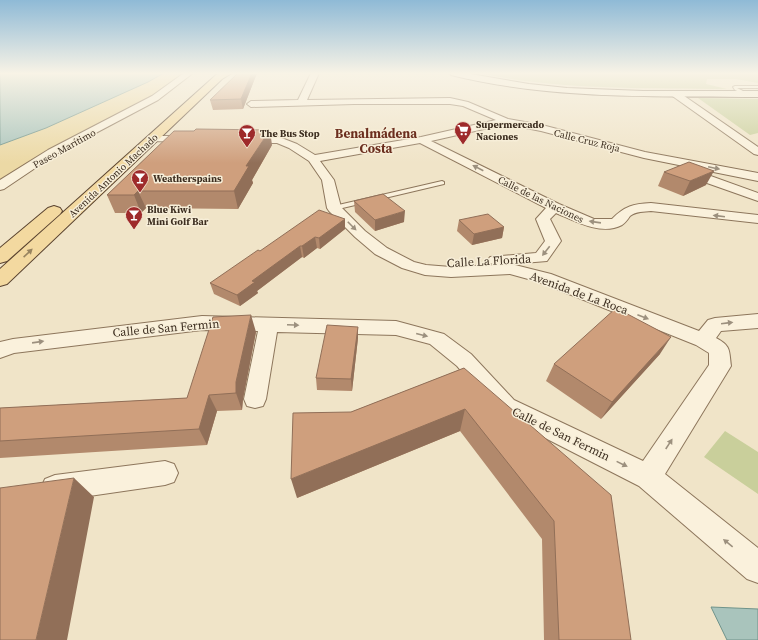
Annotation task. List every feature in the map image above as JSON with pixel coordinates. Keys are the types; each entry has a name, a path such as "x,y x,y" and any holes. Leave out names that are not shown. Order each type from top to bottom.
{"main road":[{"name":"Avenida Antonio Machado","path":"79,189 179,103"},
{"name":"Avenida Antonio Machado","path":"0,280 191,103"},
{"name":"Avenida Antonio Machado","path":"0,257 62,204"}],"street":[{"name":"Paseo Marítimo","path":"0,186 52,152 146,103"},
{"name":"Calle Cruz Roja","path":"251,104 307,103"},
{"name":"Calle Cruz Roja","path":"457,103 465,104 506,121 542,128 644,155 758,177"},
{"path":"688,103 758,152"},
{"path":"313,159 421,140 506,121"},
{"path":"152,139 203,139"},
{"path":"233,140 279,140 293,146 313,159 328,180 334,208"},
{"name":"Calle de las Naciones","path":"421,140 554,207 592,223 609,224 617,222 627,212 637,208 651,207 714,216 758,219"},
{"path":"644,155 758,197"},
{"name":"Calle La Florida","path":"425,270 434,264 541,258 553,241 543,219 554,207"},
{"name":"Avenida de La Roca","path":"334,208 360,234 381,251 408,265 425,270 451,272 510,270 545,278 704,340 719,350 720,366 648,477"},
{"path":"704,340 715,325 745,321 758,321"},
{"name":"Calle de San Fermin","path":"0,350 13,346 50,341 202,323 396,328 437,339 464,360 506,408 648,477 758,568"},
{"path":"255,399 268,324"},
{"path":"31,492 165,473"}],"lane":[{"path":"334,208 442,183"}],"green space":[{"path":"705,103 758,103 758,133 750,135"},
{"path":"725,431 758,452 758,494 704,457"}],"sand":[{"path":"101,103 142,103 0,183 0,145 46,128"}],"water":[{"path":"0,103 102,103 46,128 0,145"},
{"path":"711,607 758,609 758,640 727,640"}],"building":[{"path":"196,129 270,130 246,166 249,166 234,191 138,191 134,195 107,195 174,131 194,131"},
{"path":"689,162 714,171 690,181 664,172"},
{"path":"383,194 405,211 375,220 354,201"},
{"path":"319,210 345,219 319,238 315,237 300,246 252,281 255,282 237,295 210,283 258,250 260,251"},
{"path":"488,214 504,227 474,234 459,220"},
{"path":"616,308 671,337 612,402 554,364"},
{"path":"251,315 236,382 236,393 209,395 199,429 0,441 0,408 187,398 213,317"},
{"path":"327,325 358,327 351,379 316,378"},
{"path":"464,368 611,495 631,640 559,640 554,521 465,409 291,479 293,413 351,412"},
{"path":"74,478 36,640 0,640 0,488"}],"place":[{"name":"Supermercado Naciones","path":"463,145"},
{"name":"The Bus Stop","path":"247,148"},
{"name":"Weatherspains","path":"140,193"},
{"name":"Blue Kiwi Mini Golf Bar","path":"134,230"}],"district":[{"name":"Benalmádena Costa","path":"376,140"}]}
